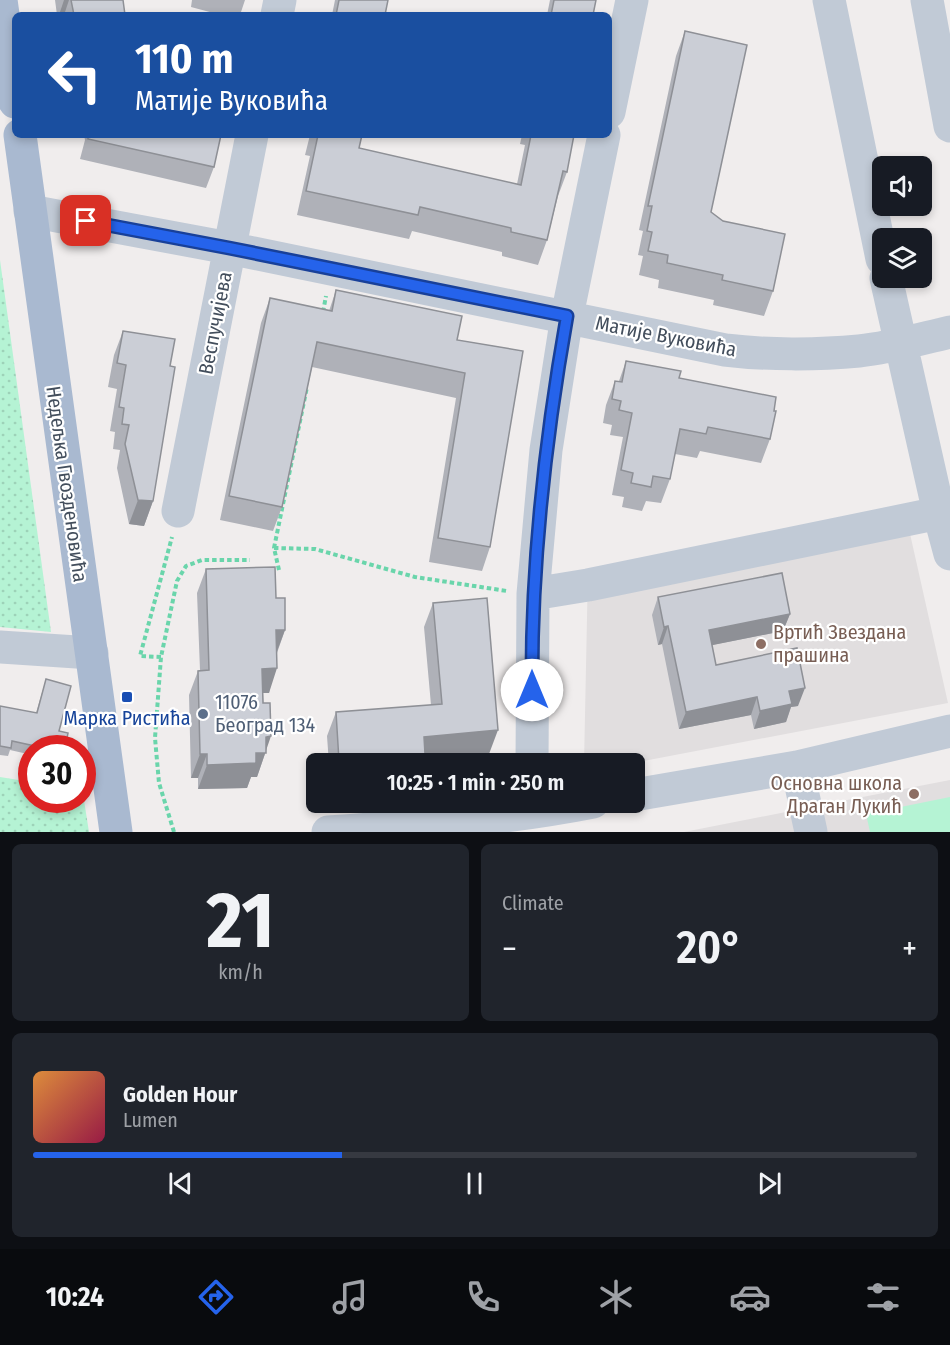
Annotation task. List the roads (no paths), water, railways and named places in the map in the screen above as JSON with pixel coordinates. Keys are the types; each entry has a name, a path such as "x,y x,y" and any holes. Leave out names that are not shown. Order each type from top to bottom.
{"main road":[{"path":"1,0 12,80"},
{"name":"Недељка Гвозденовића","path":"20,138 116,832"}],"street":[{"path":"612,98 633,0"},
{"path":"829,0 876,228"},
{"path":"927,0 950,126"},
{"name":"Веспучијева","path":"178,512 251,138"},
{"path":"532,753 533,594 546,450 567,316 603,138"},
{"name":"Матије Вуковића","path":"30,211 229,248 725,350 744,352 859,351 950,332"},
{"path":"888,288 950,554"},
{"path":"533,594 599,583 939,513"},
{"path":"0,647 92,653"},
{"path":"645,793 797,767 950,731"},
{"path":"797,767 811,832"},
{"path":"328,832 533,816"}],"place":[{"name":"Вртић Звездана прашина","path":"761,644"},
{"name":"Марка Ристића","path":"127,697"},
{"name":"11076 Београд 134","path":"203,714"},
{"name":"Основна школа Драган Лукић","path":"914,794"}]}
